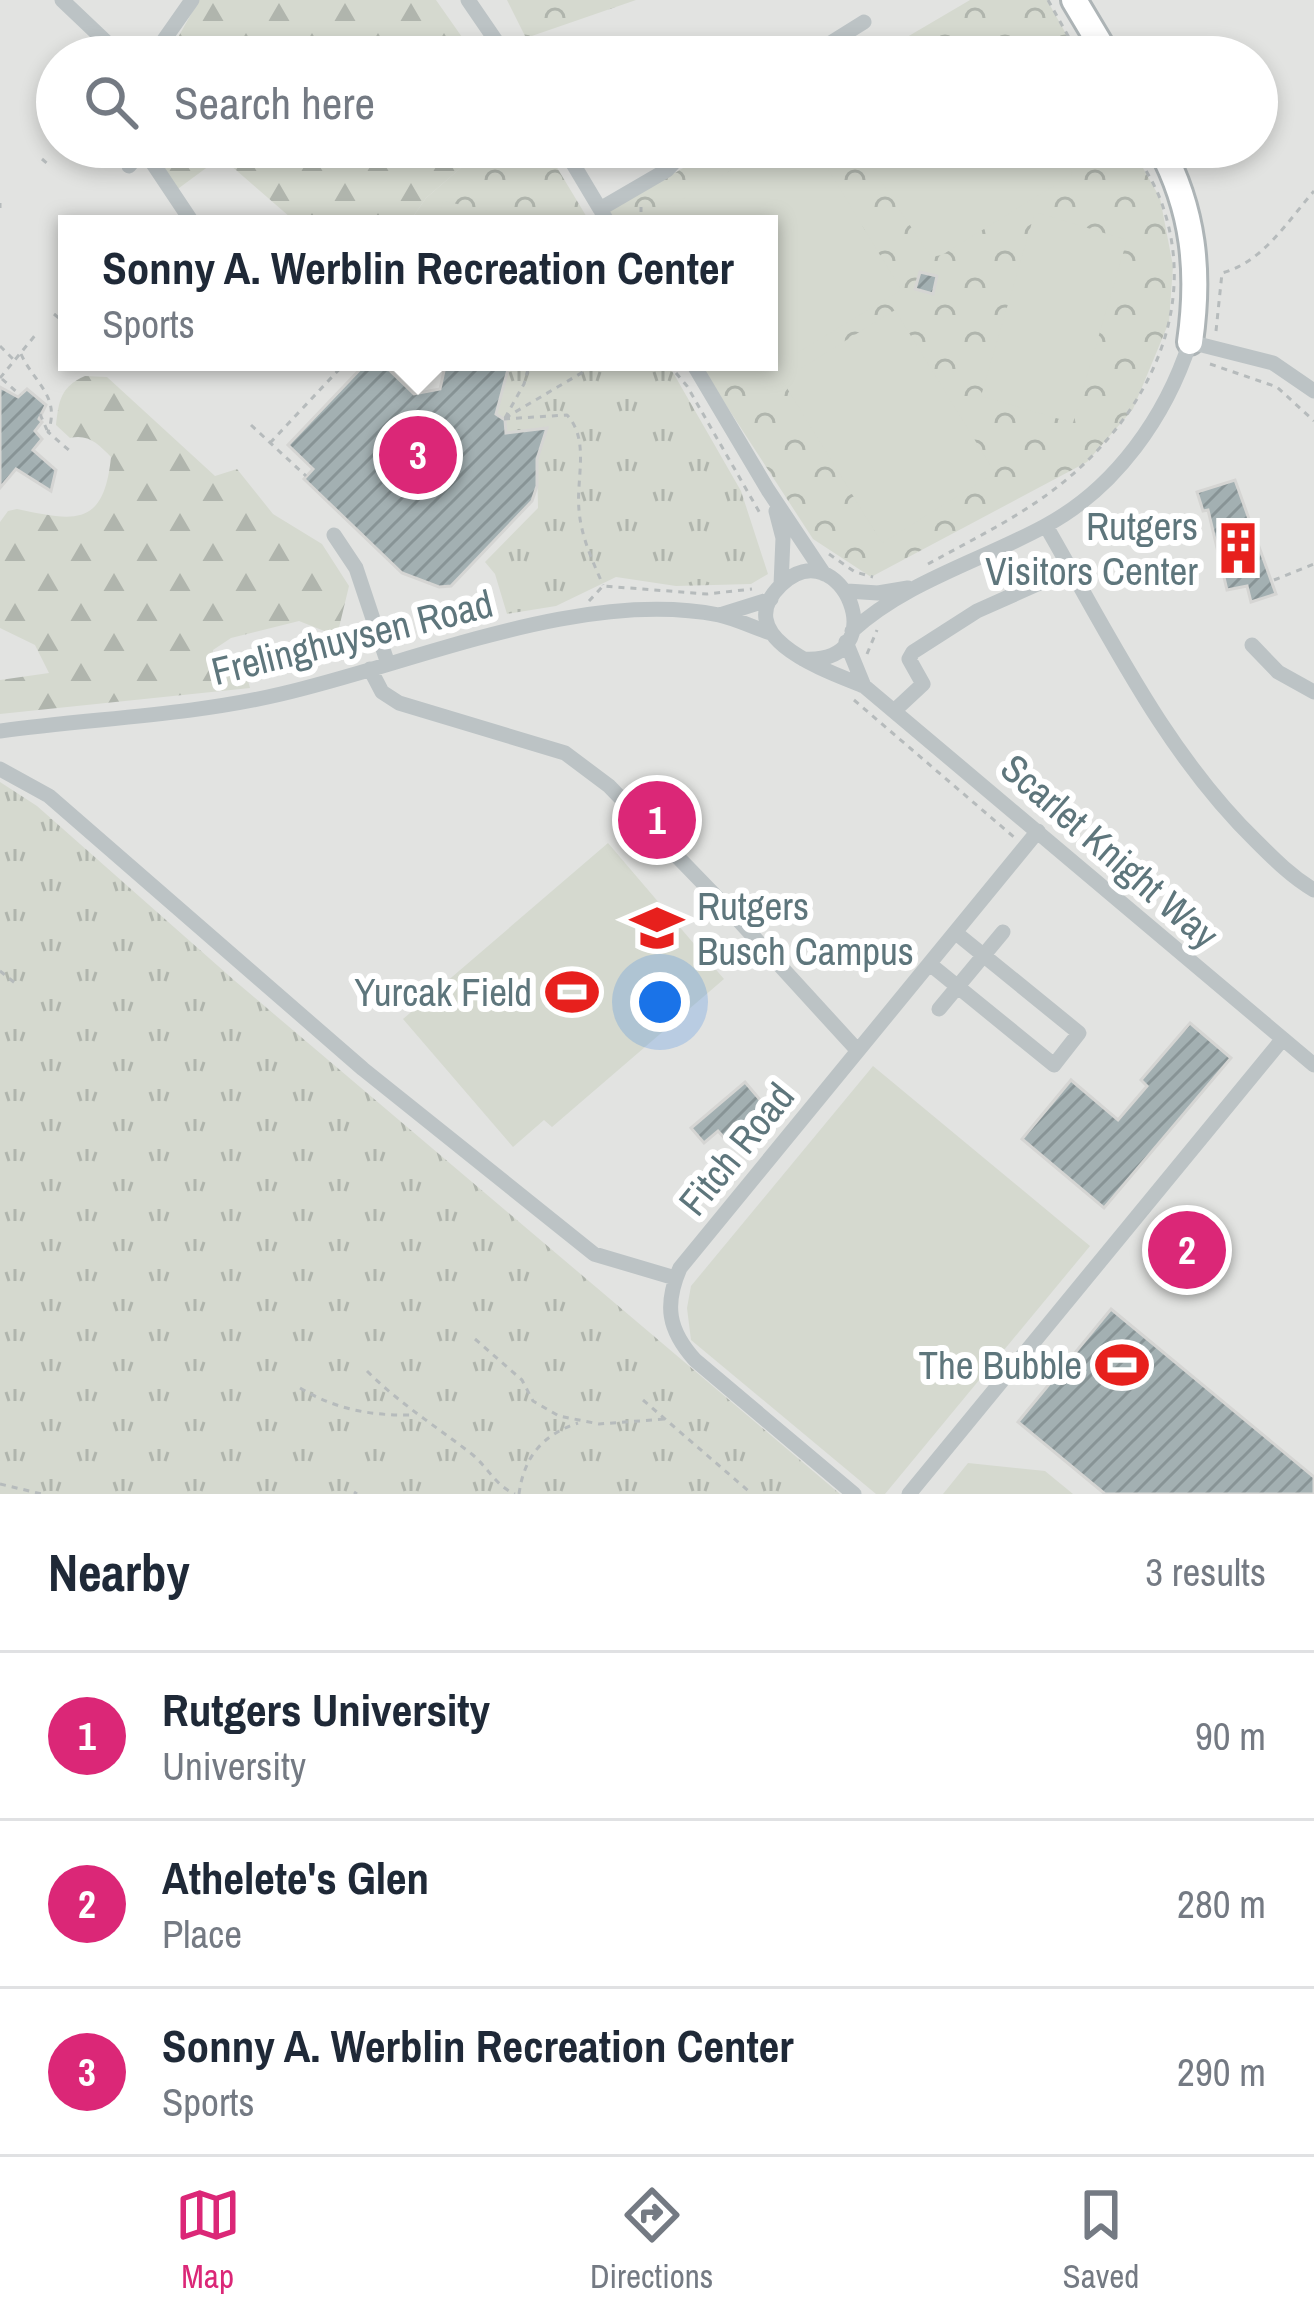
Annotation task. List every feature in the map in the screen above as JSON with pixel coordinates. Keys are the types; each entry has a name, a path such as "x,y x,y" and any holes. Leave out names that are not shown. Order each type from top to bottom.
{"highway":[{"path":"1074,0 1095,36"},
{"path":"1169,168 1186,206 1195,250 1190,342"}],"street":[{"path":"62,0 100,36"},
{"path":"167,36 193,0"},
{"path":"468,0 493,36"},
{"path":"842,36 864,22"},
{"path":"156,168 187,215"},
{"path":"575,168 603,215"},
{"path":"607,215 669,168"},
{"path":"847,591 874,594 1046,526 1097,487 1139,443 1173,388 1190,342 1273,363 1314,391"},
{"path":"697,371 824,574 847,591 854,607 849,637 864,686"},
{"path":"768,490 783,538 772,590 771,633 779,645 802,659 864,686"},
{"path":"1046,526 1180,754 1221,808 1296,880 1314,890"},
{"path":"334,535 356,568 388,664"},
{"path":"894,711 923,684 912,669 913,652 977,611 1070,569"},
{"path":"772,590 804,573 824,574"},
{"path":"802,659 827,657 915,579"},
{"name":"Frelinghuysen Road","path":"720,615 772,590"},
{"name":"Frelinghuysen Road","path":"0,731 216,708 523,627 613,612 720,615 771,633"},
{"path":"1252,645 1278,672 1314,692"},
{"path":"370,669 382,692 398,703 565,753 608,786 858,1051"},
{"name":"Scarlet Knight Way","path":"864,686 1314,1065"},
{"path":"0,769 49,796 363,1069 594,1254 676,1278 670,1290 676,1339 854,1494"},
{"name":"Fitch Road","path":"676,1278 1038,831"},
{"path":"939,1009 1003,932"},
{"path":"931,965 1054,1065 1079,1033 956,933"},
{"path":"909,1494 1281,1041"}],"path":[{"path":"1048,0 1068,36"},
{"path":"915,579 1048,495 1115,435 1148,383 1169,322 1173,266 1160,198 1144,168"},
{"path":"1218,321 1222,273 1241,268 1257,256 1314,191"},
{"path":"641,207 641,215"},
{"path":"54,314 58,317"},
{"path":"20,395 0,378 37,333"},
{"path":"0,346 15,361"},
{"path":"20,354 50,397 53,419 48,432"},
{"path":"1210,366 1277,387 1314,421"},
{"path":"270,443 338,371"},
{"path":"504,419 528,371"},
{"path":"504,419 585,371"},
{"path":"676,373 764,520"},
{"path":"40,414 48,432 71,452"},
{"path":"504,419 555,414 567,415 574,422 580,450 581,523 603,586"},
{"path":"251,425 306,476"},
{"path":"820,546 855,572 889,577"},
{"path":"1274,580 1314,564"},
{"path":"603,586 707,594 772,590"},
{"path":"584,606 603,586"},
{"path":"862,661 876,637 880,616"},
{"path":"848,694 1026,847"},
{"path":"0,971 15,983"},
{"path":"475,1339 522,1380 543,1409 581,1422"},
{"path":"367,1371 476,1458 499,1485 517,1494 530,1455 556,1432 581,1422 665,1418"},
{"path":"300,1388 334,1406 368,1414 417,1415"},
{"path":"643,1400 752,1494"},
{"path":"0,1484 42,1494"}],"shaded area":[{"name":"Rutgers Busch Campus","path":"0,0 1314,0 1314,1494 0,1494"}],"green space":[{"path":"199,0 436,0 461,36 179,36"},
{"path":"507,0 636,0 532,36 525,36"},
{"path":"970,0 1047,0 1067,36 909,36"},
{"path":"160,168 206,168 175,191"},
{"path":"234,168 461,168 414,215 288,215"},
{"path":"461,168 557,168 586,215 414,215"},
{"path":"683,168 1143,168 1160,198 1173,266 1169,322 1133,409 1087,462 871,577 813,539 704,371 778,371 778,215 603,215"},
{"path":"734,168 828,168 901,290 778,365 778,215 670,215 666,209"},
{"path":"872,168 1069,168 1073,174 942,255 931,257"},
{"path":"443,201 490,211 489,215 440,215"},
{"path":"1035,212 1127,240 1073,423 981,396"},
{"path":"895,310 995,473 882,543 782,380"},
{"path":"505,371 672,371 741,491 768,574 751,584 676,586 616,577 556,606 507,614 495,574 485,562 538,508 537,456 546,429 502,434 486,408"},
{"path":"85,376 107,377 215,476 237,469 273,514 322,544 349,586 337,636 299,621 231,638 213,650 213,664 244,666 250,688 0,714 0,680 49,673 35,645 0,628 0,522 8,511 17,509 55,516 83,514 101,497 111,457 93,441 70,438 56,425 62,396"},
{"path":"0,782 37,806 235,981 840,1494 0,1494"},
{"name":"Yurcak Field","path":"608,843 724,979 552,1127 544,1120 513,1147 403,1019"},
{"path":"873,1066 1090,1246 885,1494 876,1494 691,1340 687,1308 691,1286"},
{"path":"968,1463 1045,1471 1073,1494 943,1494"}],"building":[{"path":"920,272 937,276 933,294 915,289"},
{"path":"358,371 390,371 414,394 440,389 444,371 508,371 496,414 505,420 506,433 547,428 532,501 451,586 439,587 402,573 304,479 313,469 288,445"},
{"path":"0,387 18,397 27,389 46,405 35,431 42,439 33,450 56,470 51,491 16,469 0,488"},
{"name":"Rutgers Visitors Center","path":"1235,480 1276,594 1251,602 1247,586 1227,590 1208,510 1203,511 1197,492"},
{"path":"1190,1023 1231,1058 1104,1208 1022,1139 1071,1080 1118,1120 1147,1086 1141,1080"},
{"path":"745,1082 767,1108 728,1142 718,1131 704,1143 691,1128"},
{"path":"1183,1227 1210,1256 1190,1273 1164,1245"},
{"name":"The Bubble","path":"1111,1309 1314,1477 1314,1494 1105,1494 1018,1422"}],"place":[{"name":"Sonny A. Werblin Recreation Center","path":"418,455"},
{"name":"Rutgers Visitors Center","path":"1238,548"},
{"name":"Rutgers University","path":"657,820"},
{"name":"Rutgers Busch Campus","path":"657,928"},
{"name":"Yurcak Field","path":"572,992"},
{"name":"Athelete's Glen","path":"1187,1250"},
{"name":"The Bubble","path":"1122,1365"}]}
